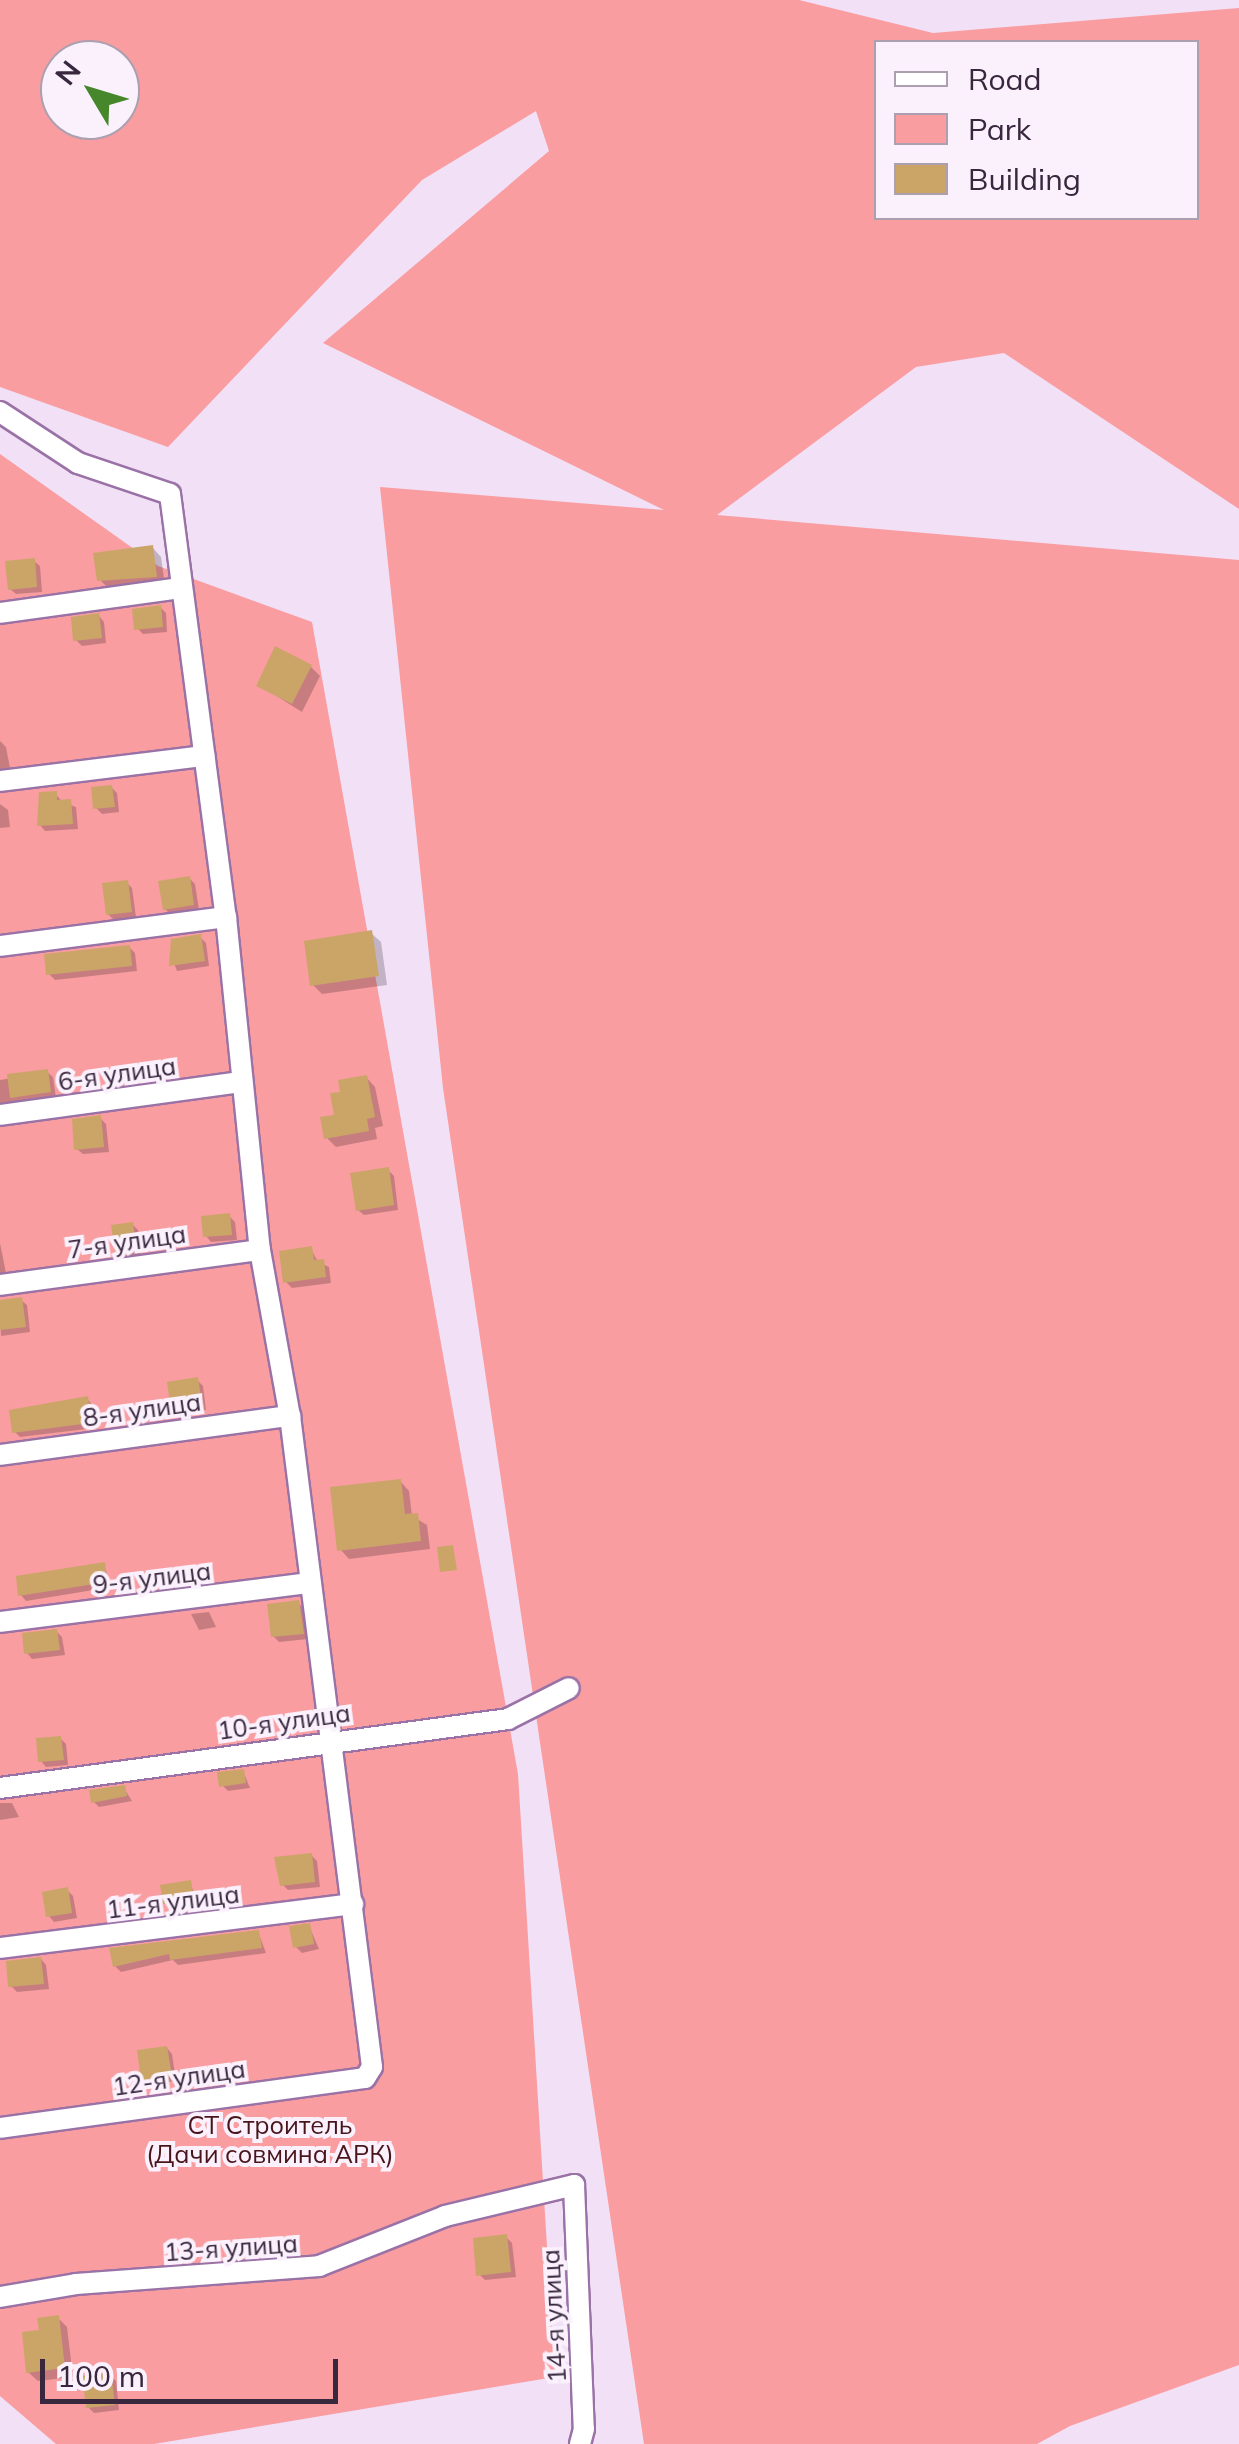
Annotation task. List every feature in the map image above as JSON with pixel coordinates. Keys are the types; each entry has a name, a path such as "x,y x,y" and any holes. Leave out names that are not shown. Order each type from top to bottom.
{"street":[{"path":"0,412 78,463 170,494 226,917 260,1250 290,1416 353,1904"},
{"path":"0,613 181,588"},
{"path":"0,781 204,756"},
{"path":"0,946 226,917"},
{"name":"6-я улица","path":"0,1116 242,1082"},
{"name":"7-я улица","path":"0,1284 260,1250"},
{"name":"8-я улица","path":"0,1454 290,1416"},
{"name":"9-я улица","path":"0,1622 310,1583"},
{"name":"10-я улица","path":"0,1788 329,1740 508,1719 568,1688"},
{"name":"11-я улица","path":"0,1948 353,1904"},
{"name":"12-я улица","path":"0,2128 365,2078 372,2067 353,1904"},
{"name":"13-я улица","path":"0,2297 76,2284 318,2266 445,2216 574,2185"},
{"name":"14-я улица","path":"574,2185 584,2428 580,2444"}],"green space":[{"path":"0,0 799,0 933,33 1239,8 1239,509 1004,353 916,367 717,515 1239,560 1239,2365 1070,2426 1037,2444 644,2444 443,1088 380,487 664,510 323,343 549,151 536,111 422,180 168,447 0,387"},
{"name":"СТ Строитель (Дачи совмина АРК)","path":"0,454 158,566 312,622 518,1774 555,2377 154,2444 56,2444 0,2396"}],"building":[{"path":"153,545 157,577 97,581 93,553"},
{"path":"35,558 37,587 8,590 5,561"},
{"path":"161,605 163,627 134,630 132,609"},
{"path":"99,613 102,638 73,641 71,617"},
{"path":"275,646 312,665 292,704 256,686"},
{"path":"112,785 115,807 93,809 91,787"},
{"path":"57,791 57,800 71,799 73,824 37,826 39,792"},
{"path":"190,876 194,905 163,910 158,881"},
{"path":"128,880 132,912 106,915 102,883"},
{"path":"372,930 379,976 310,986 304,941"},
{"path":"201,934 205,961 169,966 171,939"},
{"path":"130,945 132,966 46,975 44,954"},
{"path":"48,1069 51,1092 10,1098 7,1074"},
{"path":"367,1075 375,1117 367,1119 369,1131 324,1139 320,1117 334,1115 330,1093 340,1092 338,1080"},
{"path":"101,1115 104,1147 74,1150 72,1119"},
{"path":"389,1167 394,1205 356,1211 350,1173"},
{"path":"230,1213 232,1235 203,1237 201,1216"},
{"path":"133,1222 136,1250 115,1253 111,1225"},
{"path":"312,1246 314,1260 324,1259 326,1277 283,1283 279,1251"},
{"path":"22,1297 26,1327 0,1330 0,1300"},
{"path":"198,1377 202,1405 171,1409 167,1382"},
{"path":"88,1396 91,1423 12,1433 9,1410"},
{"path":"401,1479 405,1514 418,1513 421,1541 337,1551 330,1487"},
{"path":"453,1545 457,1570 440,1572 437,1547"},
{"path":"105,1562 107,1582 18,1596 16,1576"},
{"path":"299,1600 304,1634 271,1637 267,1604"},
{"path":"57,1629 60,1650 24,1654 22,1633"},
{"path":"61,1736 64,1760 38,1762 36,1738"},
{"path":"244,1769 246,1783 219,1787 217,1772"},
{"path":"125,1785 127,1796 91,1803 89,1790"},
{"path":"312,1853 315,1882 280,1886 274,1857"},
{"path":"191,1880 194,1899 163,1904 160,1885"},
{"path":"68,1887 72,1913 46,1917 42,1892"},
{"path":"310,1923 314,1944 293,1948 289,1926"},
{"path":"259,1930 262,1948 170,1960 169,1954 113,1967 109,1948"},
{"path":"41,1957 44,1984 8,1987 6,1961"},
{"path":"167,2046 172,2076 141,2081 137,2050"},
{"path":"507,2234 511,2272 476,2276 473,2238"},
{"path":"59,2315 65,2368 26,2373 22,2332 39,2330 37,2318"},
{"path":"111,2373 115,2405 86,2408 82,2376"}]}
